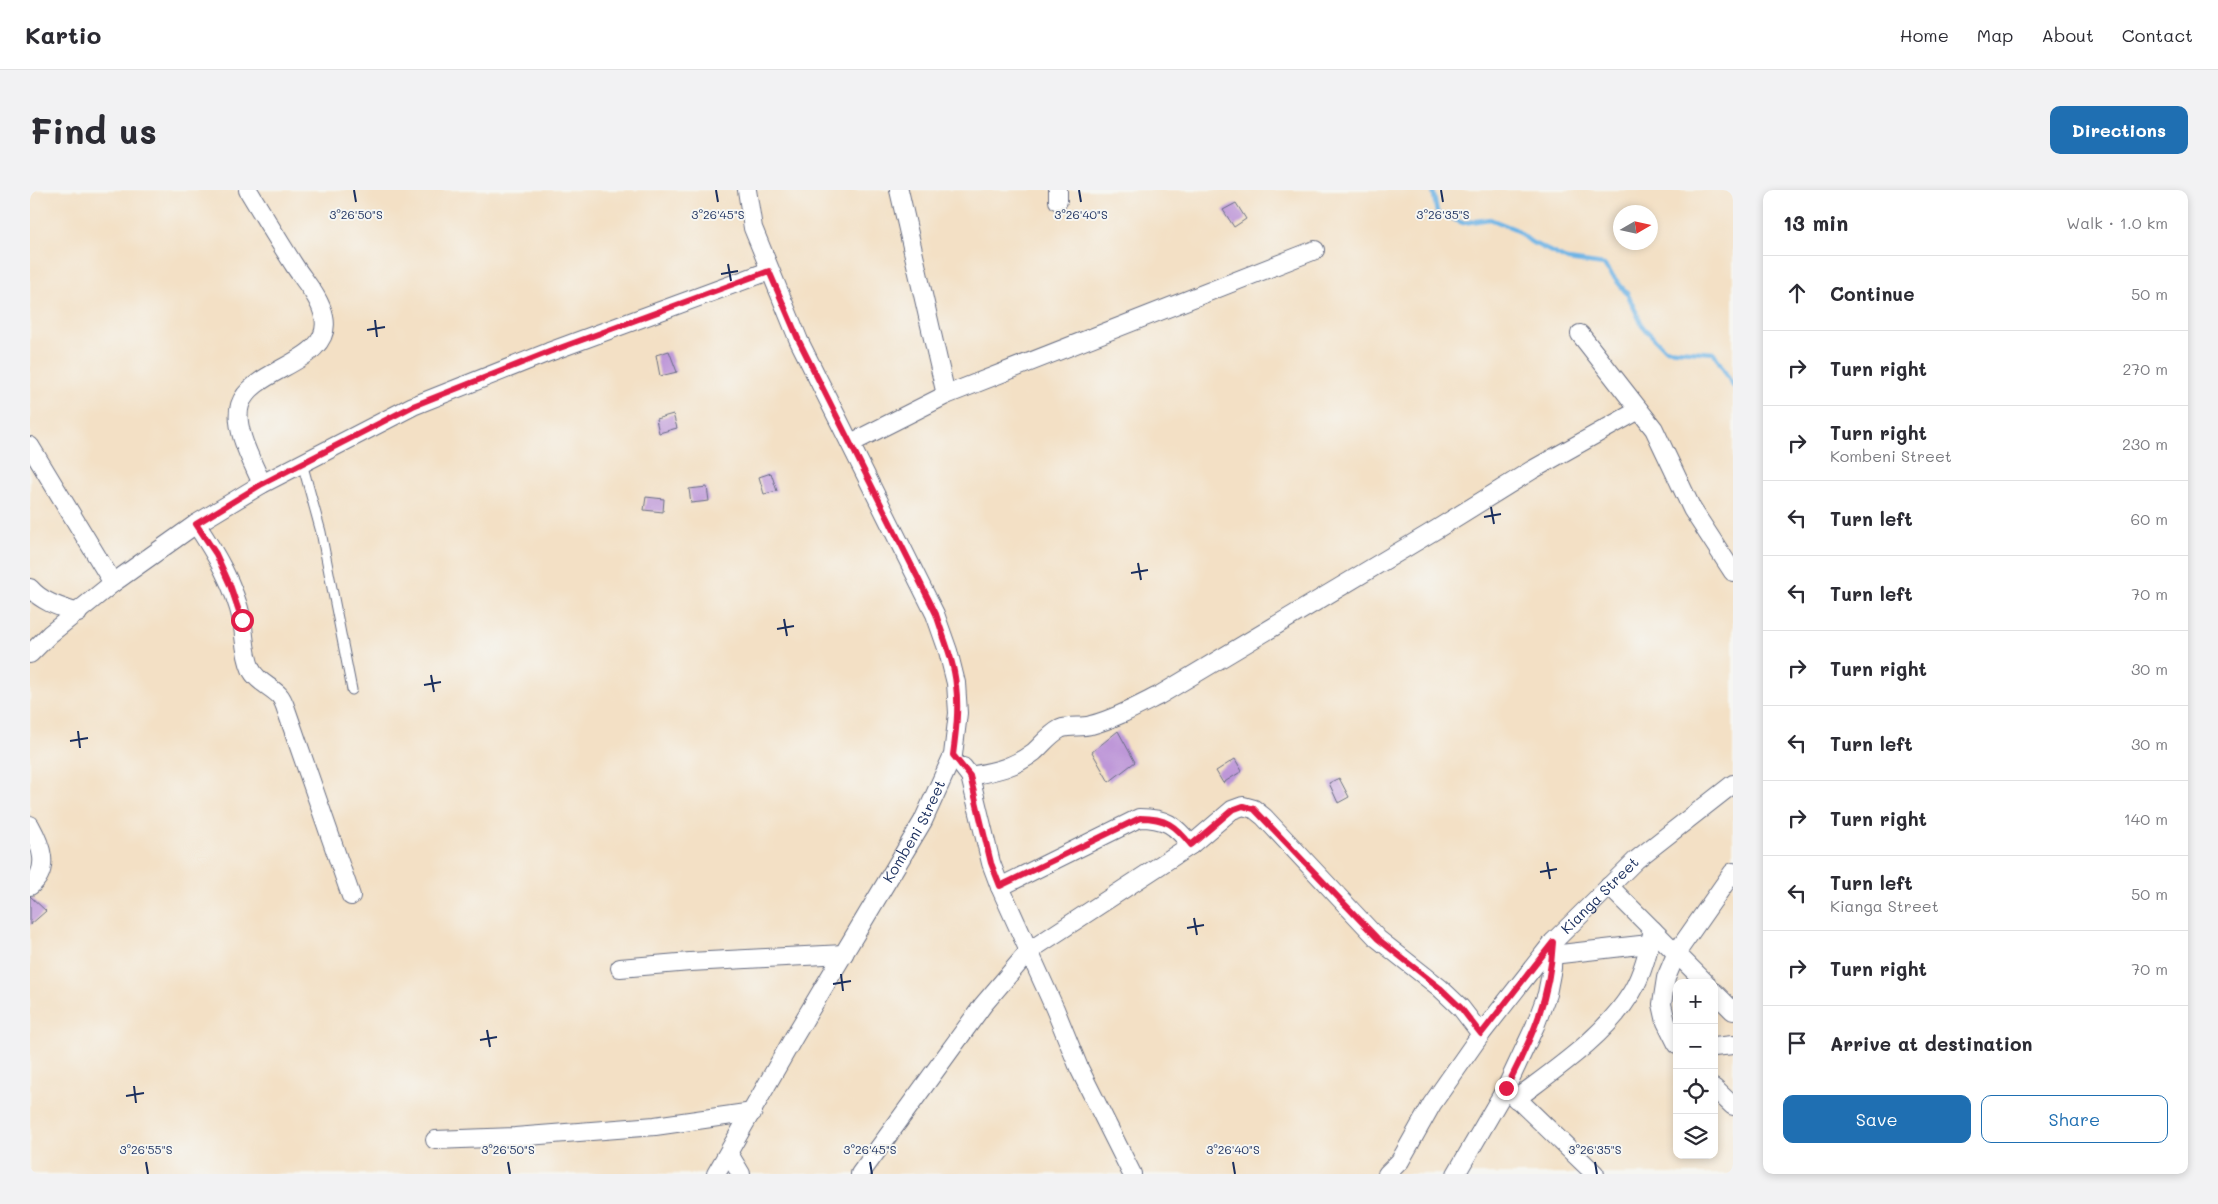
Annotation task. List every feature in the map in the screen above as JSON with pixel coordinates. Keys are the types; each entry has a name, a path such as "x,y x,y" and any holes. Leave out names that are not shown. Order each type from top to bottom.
{"street":[{"path":"248,190 292,263 318,301 325,318 323,336 311,350 257,385 246,394 240,405 239,420 245,446 262,484"},
{"name":"Kombeni Street","path":"716,1174 794,1037 923,821 953,755 958,713 956,684 936,614 799,341 753,228 746,190"},
{"path":"899,190 946,395"},
{"path":"851,443 946,395 1315,250"},
{"path":"30,654 50,634 113,583 196,524 262,484 302,463 413,406 549,352 769,271"},
{"path":"1580,334 1654,429 1692,509 1733,572"},
{"path":"970,776 1006,769 1035,751 1052,734 1062,728 1088,726 1119,715 1158,696 1437,530 1532,470 1639,410"},
{"path":"30,446 113,583"},
{"path":"196,524 216,554 230,585 242,620 245,650 252,671 280,696 287,712 351,896"},
{"path":"30,588 51,604 78,613"},
{"path":"953,755 970,776 991,863 1000,886 1079,1068 1132,1174"},
{"name":"Kianga Street","path":"1387,1174 1400,1161 1432,1104 1481,1034 1552,948 1609,886 1636,860 1732,787"},
{"path":"860,1174 983,1006 1029,951 1191,845 1232,810 1243,806 1254,809 1378,939 1440,988 1461,1008 1481,1034"},
{"path":"1000,886 1140,818 1157,818 1171,824 1191,845"},
{"path":"30,825 39,840 43,856 41,872 30,886"},
{"path":"1673,1036 1666,1022 1662,1004 1666,978 1677,952 1731,880"},
{"path":"1609,886 1651,937 1677,952 1702,979"},
{"path":"1456,1174 1511,1094 1524,1052 1547,994 1552,948 1651,937"},
{"path":"1511,1094 1555,1069 1616,1014 1644,966 1651,937"},
{"path":"620,968 844,954"},
{"path":"1718,996 1733,1011"},
{"path":"1718,1047 1733,1045"},
{"path":"1718,1092 1733,1106"},
{"path":"1511,1094 1595,1174"},
{"path":"434,1140 655,1126 753,1112"},
{"path":"1564,1146 1577,1174"},
{"path":"728,1154 741,1174"}],"lane":[{"path":"302,463 322,532 352,690"}],"building":[{"path":"1236,203 1246,219 1234,227 1223,210"},
{"path":"669,351 677,372 660,376 656,355"},
{"path":"673,414 677,428 659,433 656,419"},
{"path":"771,473 777,491 764,494 759,477"},
{"path":"707,487 709,501 691,503 689,489"},
{"path":"646,497 664,499 663,512 644,510"},
{"path":"1118,731 1135,762 1109,782 1092,752"},
{"path":"1235,759 1242,771 1223,783 1216,771"},
{"path":"1339,778 1349,797 1338,803 1329,783"},
{"path":"30,896 46,911 30,925"}],"waterway":[{"path":"1433,190 1437,213 1463,223 1490,219 1515,229 1531,242 1568,260 1604,265 1628,295 1643,327 1665,349 1714,353 1733,386"}],"route":[{"path":"242,620 230,585 216,554 196,524 262,484 413,406 549,352 769,271 799,341 936,614 956,684 958,713 953,755 970,776 991,863 1000,886 1124,824 1140,818 1157,818 1171,824 1191,845 1232,810 1243,806 1254,809 1264,817 1378,939 1440,988 1461,1008 1481,1034 1553,942 1552,968 1547,994 1520,1061 1506,1088"}]}
